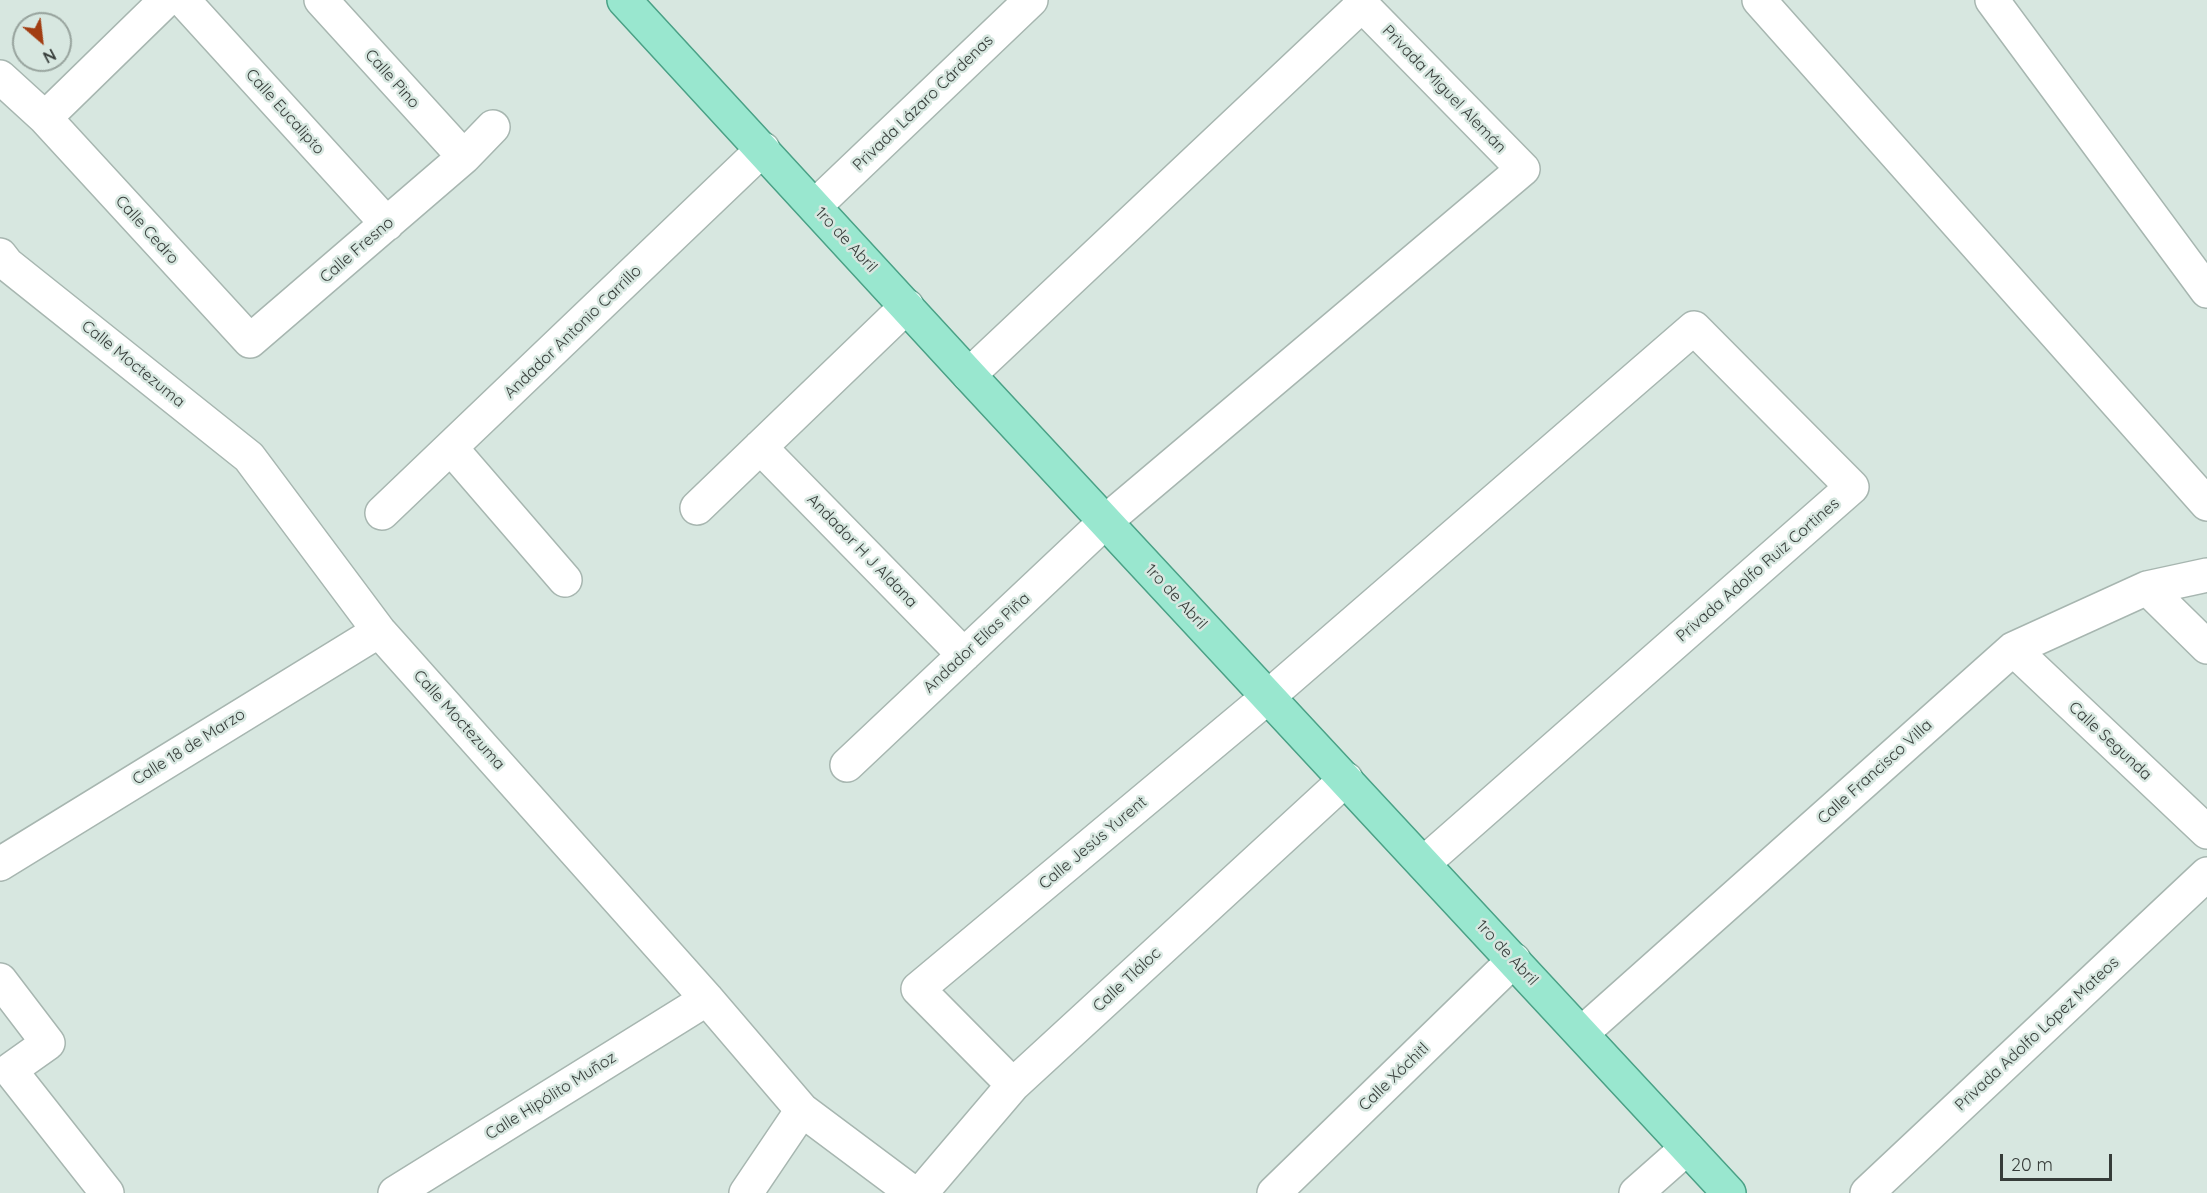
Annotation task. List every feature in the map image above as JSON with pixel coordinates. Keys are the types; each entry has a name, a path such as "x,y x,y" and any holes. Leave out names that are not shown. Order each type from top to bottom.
{"main road":[{"name":"1ro de Abril","path":"624,0 1729,1193"}],"street":[{"path":"45,118 166,0"},
{"name":"Calle Eucalipto","path":"183,0 387,224"},
{"name":"Calle Pino","path":"321,0 464,157"},
{"name":"Privada Lázaro Cárdenas","path":"814,206 1031,0"},
{"path":"1759,0 2207,504"},
{"path":"1992,0 2207,291"},
{"name":"Privada Miguel Alemán","path":"969,375 1362,5 1523,169 1106,520"},
{"name":"Calle Cedro","path":"0,77 45,118 250,341"},
{"name":"Calle Fresno","path":"250,341 464,157 493,127"},
{"name":"Andador Antonio Carrillo","path":"382,513 763,149"},
{"name":"Calle Moctezuma","path":"2,262 249,457 379,631 707,999 802,1110 913,1193"},
{"path":"697,508 907,306"},
{"name":"Privada Adolfo Ruiz Cortines","path":"1269,696 1694,328 1852,487 1424,863"},
{"name":"Andador H J Aldana","path":"760,447 964,655"},
{"path":"451,448 565,580"},
{"name":"Andador Elías Piña","path":"847,765 1106,520"},
{"name":"Calle Francisco Villa","path":"1582,1033 2013,650 2147,588 2207,575"},
{"path":"2147,588 2207,647"},
{"name":"Calle 18 de Marzo","path":"0,864 379,631"},
{"name":"Calle Segunda","path":"2013,650 2207,832"},
{"name":"Calle Jesús Yurent","path":"1013,1085 918,989 1269,696"},
{"name":"Calle Tláloc","path":"921,1193 1013,1085 1346,779"},
{"name":"Privada Adolfo López Mateos","path":"1867,1193 2207,874"},
{"name":"Calle Xóchitl","path":"1274,1193 1514,960"},
{"path":"0,980 48,1043 10,1070 107,1193"},
{"name":"Calle Hipólito Muñoz","path":"395,1193 707,999"},
{"path":"746,1193 802,1110"},
{"path":"1636,1193 1687,1148"}]}
